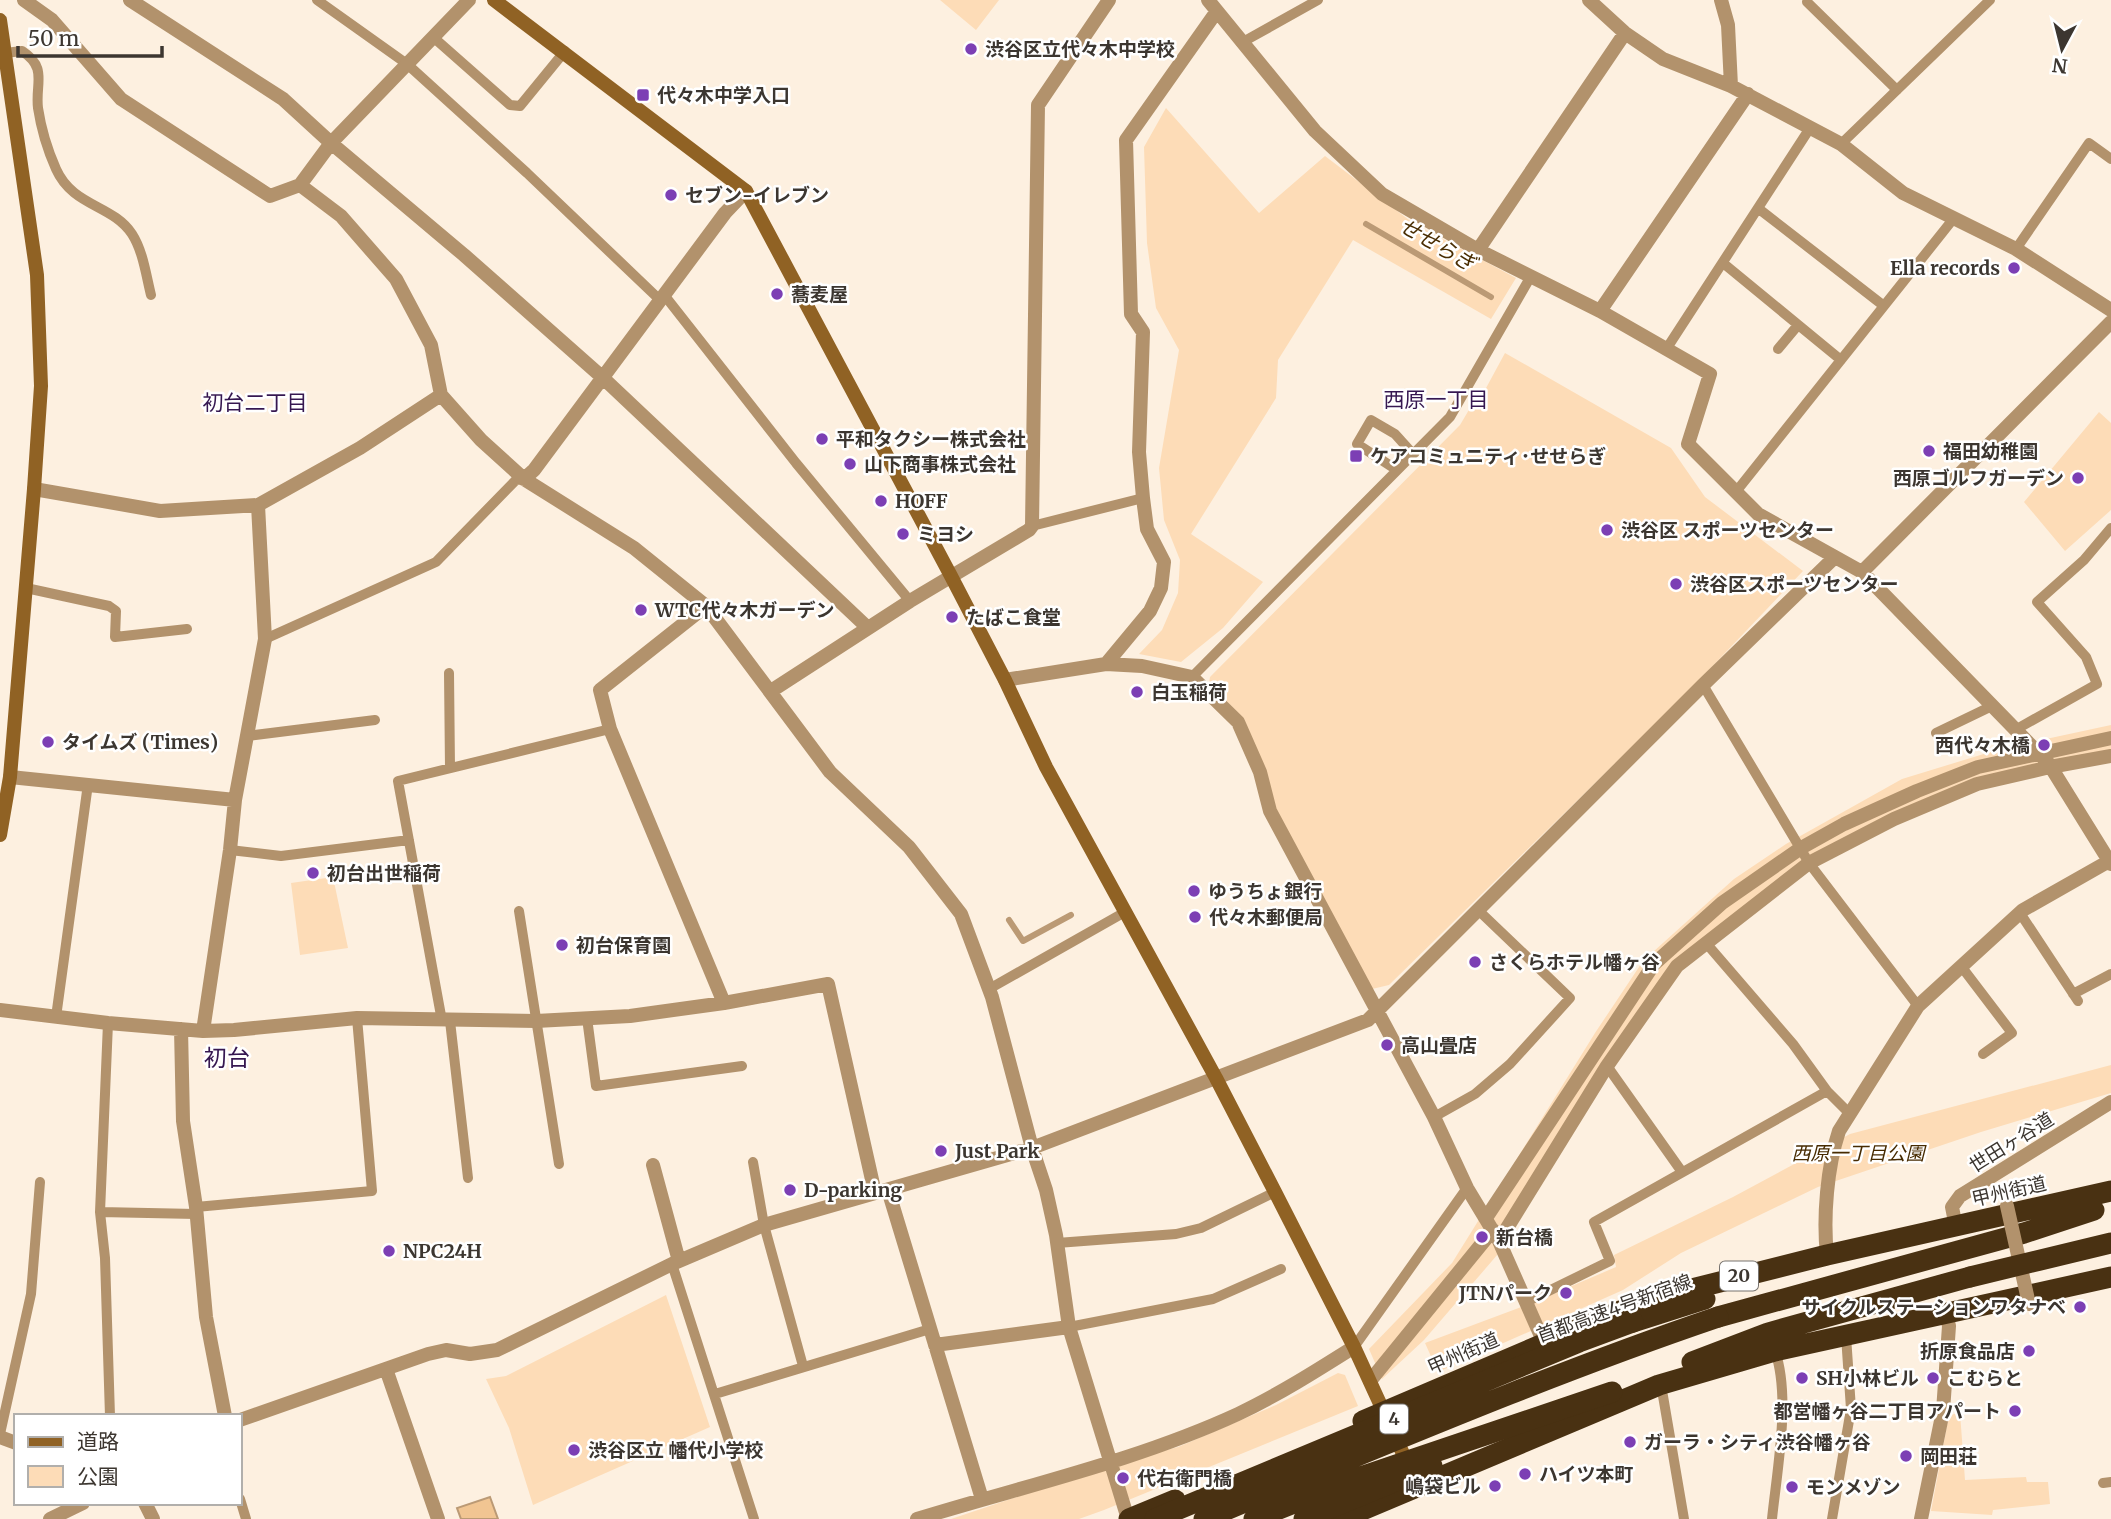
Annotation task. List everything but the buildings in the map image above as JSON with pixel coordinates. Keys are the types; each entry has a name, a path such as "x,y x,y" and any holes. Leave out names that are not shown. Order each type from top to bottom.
{"highway":[{"name":"甲州街道","path":"1128,1519 1644,1301 1827,1255 2111,1191"},
{"name":"首都高速4号新宿線","path":"1155,1519 1633,1322 1757,1285 2103,1208"},
{"path":"1204,1519 1436,1424 1667,1334 1773,1300 2024,1233 2103,1208"},
{"path":"1304,1519 1612,1392 1768,1333 1854,1308 2111,1243"},
{"path":"1692,1362 1772,1340 2111,1264"},
{"path":"1341,1519 1376,1511 1418,1486 1659,1385 1775,1352 2111,1277"},
{"path":"1254,1519 1349,1481 1612,1392"}],"street":[{"path":"24,0 52,20 121,99 270,196 300,186 331,143 469,0"},
{"path":"130,0 283,99 602,377 868,628"},
{"path":"494,0 565,51 746,191 951,576 1046,767 1216,1078 1354,1348 1418,1486"},
{"path":"771,691 1032,526 1038,105 1109,0"},
{"path":"1589,0 1625,33 1662,59 1748,94 1841,144 1903,193 2016,250 2111,310"},
{"path":"1721,0 1728,25 1731,86"},
{"path":"1106,664 1150,611 1161,588 1164,562 1147,529 1143,498 1139,452 1143,332 1131,314 1126,140 1213,6 1315,131 1382,194 1478,250 1600,311 1710,374 1688,444 1758,514 1862,572 2050,767 2110,862 2020,913 1918,1006 1839,1131 1832,1150 1827,1255"},
{"path":"0,20 37,275 41,386 26,588 6,752 10,776 0,835"},
{"path":"1478,250 1625,33"},
{"path":"1600,311 1748,94"},
{"path":"300,186 341,216 396,279 431,345 441,395 481,440 524,479 634,548 706,606 830,772 909,847 961,914 989,989 1046,1190 1069,1327 1128,1519"},
{"path":"524,479 534,470 725,214 746,191"},
{"path":"1862,572 2111,322"},
{"path":"34,489 160,511 185,505 258,505 360,448 441,395"},
{"path":"203,1031 235,800 265,639 258,505"},
{"path":"242,1419 438,1351 470,1354 497,1350 676,1263 764,1225 1032,1148 1368,1020 1835,557"},
{"path":"706,606 600,690 610,729 724,1003"},
{"path":"1005,680 1106,664 1142,666 1192,677 1238,722 1260,772 1270,811 1434,1117 1467,1188 1493,1229 1544,1343"},
{"path":"1493,1229 1654,964 1722,903 1801,848 1843,824 1945,779 1978,767 2111,738"},
{"path":"1370,1381 1493,1229 1677,966 1809,863 1894,819 1977,784 2111,756"},
{"path":"10,776 235,800"},
{"path":"0,1010 203,1031 357,1018 536,1021 630,1016 724,1003 828,984 881,1192 930,1329 982,1499"},
{"path":"181,1030 183,1121 196,1210 206,1317 225,1414"},
{"name":"世田ヶ谷道","path":"1956,1227 1952,1207 1959,1196 2111,1102"},
{"path":"653,1165 676,1263"},
{"path":"2007,1206 2029,1304"},
{"path":"1920,1519 1942,1411 1950,1325 1945,1314"},
{"path":"935,1345 1069,1327"},
{"path":"917,1519 1109,1462 1237,1414 1354,1348"},
{"path":"386,1369 438,1519"},
{"path":"50,1519 79,1505"}],"lane":[{"path":"317,0 407,64 663,298 910,601"},
{"path":"1241,43 1318,0"},
{"path":"1841,144 1990,0"},
{"path":"1808,2 1897,90"},
{"path":"433,37 515,107 520,106 565,51"},
{"path":"5,53 22,51 34,59 40,78 38,106 57,172 75,194 122,222 132,234 139,248 151,295"},
{"path":"1667,348 1810,128"},
{"path":"2016,250 2089,143 2111,159"},
{"path":"1759,209 1884,306"},
{"path":"1735,493 1954,218"},
{"path":"1723,263 1841,360"},
{"path":"1192,677 1450,416 1531,276"},
{"path":"1778,349 1798,324"},
{"path":"1397,470 1357,444 1371,420 1395,434 1413,454"},
{"path":"265,639 436,562 516,480 524,479"},
{"path":"1032,526 1143,498"},
{"path":"2015,730 2097,684 2086,657 2037,602 2084,560 2110,532"},
{"path":"26,588 109,606 116,611 115,637 187,629"},
{"path":"449,673 450,768"},
{"path":"1703,685 1809,863 1918,1006"},
{"path":"1937,733 1992,706"},
{"path":"247,736 375,720"},
{"path":"468,1178 446,1021 398,781 610,729"},
{"path":"56,1017 88,785"},
{"path":"230,850 281,856 409,840"},
{"path":"1434,1117 1475,1094 1510,1064 1570,998 1478,910"},
{"path":"519,911 559,1164"},
{"path":"989,989 1125,912"},
{"path":"2020,913 2076,998 2111,974"},
{"path":"1706,943 1793,1044 1826,1091 1850,1114"},
{"path":"1962,966 2012,1033 1983,1054"},
{"path":"100,1212 196,1210 372,1191 357,1018"},
{"path":"587,1018 596,1086 742,1066"},
{"path":"108,1023 100,1212 105,1258 110,1414"},
{"path":"1607,1066 1682,1172"},
{"path":"1526,1302 1610,1261 1594,1222 1826,1091"},
{"path":"753,1162 764,1225 803,1367"},
{"path":"0,1436 31,1294 40,1182"},
{"path":"1354,1348 1467,1188"},
{"path":"1057,1243 1176,1234 1202,1228 1275,1192"},
{"path":"676,1263 754,1519"},
{"path":"1069,1327 1213,1300 1281,1269"},
{"path":"715,1394 930,1329"},
{"path":"1832,1519 1851,1409 1846,1336"},
{"path":"1772,1519 1782,1405 1779,1362 1775,1352"},
{"path":"1659,1385 1684,1519"}],"green space":[{"path":"940,0 999,0 976,30"},
{"path":"1166,108 1259,213 1325,156 1413,223 1516,278 1491,319 1353,240 1278,360 1276,398 1191,534 1263,582 1223,628 1181,662 1139,654 1162,630 1178,593 1180,560 1164,520 1159,468 1179,350 1156,308 1147,243 1144,147"},
{"name":"渋谷区スポーツセンター","path":"1505,353 1671,448 1705,497 1803,571 1688,692 1389,985 1372,989 1276,811 1244,719 1209,683 1210,677 1460,425 1473,403 1479,401"},
{"name":"西原ゴルフガーデン","path":"2099,412 2111,423 2111,510 2065,551 2024,502"},
{"path":"2111,725 2111,753 1978,782 1806,862 1676,963 1498,1254 1424,1340 1382,1379 1369,1349 1452,1263 1643,961 1734,879 1786,844 1902,779 2000,749"},
{"path":"333,877 348,948 300,955 291,883"},
{"name":"西原一丁目公園","path":"2111,1065 2111,1093 1981,1132 1818,1187 1681,1253 1623,1290 1438,1372 1425,1343 1532,1303 1616,1267 1614,1255 1733,1197 1850,1134"},
{"path":"666,1295 710,1427 533,1505 509,1428 486,1379 506,1376"},
{"path":"1338,1373 1345,1375 1358,1406 1104,1510 1079,1519 951,1519 1124,1461 1178,1447 1276,1405"},
{"path":"1960,1413 1965,1480 2026,1477 2027,1482 2048,1482 2050,1504 1993,1510 1992,1515 1931,1511 1949,1415"}],"shaded area":[{"path":"490,1497 498,1519 461,1519 457,1508"}],"waterway":[{"name":"せせらぎ","path":"1366,224 1491,297"},
{"path":"1009,920 1023,941 1071,915"}],"place":[{"name":"渋谷区立代々木中学校","path":"971,49"},
{"name":"代々木中学入口","path":"643,95"},
{"name":"セブン-イレブン","path":"671,195"},
{"name":"Ella records","path":"2014,268"},
{"name":"蕎麦屋","path":"777,294"},
{"name":"平和タクシー株式会社","path":"822,439"},
{"name":"福田幼稚園","path":"1929,451"},
{"name":"ケアコミュニティ･せせらぎ","path":"1356,456"},
{"name":"山下商事株式会社","path":"850,464"},
{"name":"西原ゴルフガーデン","path":"2078,478"},
{"name":"HOFF","path":"881,501"},
{"name":"渋谷区 スポーツセンター","path":"1607,530"},
{"name":"ミヨシ","path":"903,534"},
{"name":"渋谷区スポーツセンター","path":"1676,584"},
{"name":"WTC代々木ガーデン","path":"641,610"},
{"name":"たばこ食堂","path":"952,617"},
{"name":"白玉稲荷","path":"1137,692"},
{"name":"タイムズ (Times)","path":"48,742"},
{"name":"西代々木橋","path":"2044,745"},
{"name":"初台出世稲荷","path":"313,873"},
{"name":"ゆうちょ銀行","path":"1194,891"},
{"name":"代々木郵便局","path":"1195,917"},
{"name":"初台保育園","path":"562,945"},
{"name":"さくらホテル幡ヶ谷","path":"1475,962"},
{"name":"高山畳店","path":"1387,1045"},
{"name":"Just Park","path":"941,1151"},
{"name":"D-parking","path":"790,1190"},
{"name":"新台橋","path":"1482,1237"},
{"name":"NPC24H","path":"389,1251"},
{"name":"JTNパーク","path":"1566,1293"},
{"name":"サイクルステーションワタナベ","path":"2080,1307"},
{"name":"折原食品店","path":"2029,1351"},
{"name":"SH小林ビル","path":"1802,1378"},
{"name":"こむらと","path":"1933,1378"},
{"name":"都営幡ヶ谷二丁目アパート","path":"2015,1411"},
{"name":"ガーラ・シティ渋谷幡ヶ谷","path":"1630,1442"},
{"name":"渋谷区立 幡代小学校","path":"574,1450"},
{"name":"岡田荘","path":"1906,1456"},
{"name":"ハイツ本町","path":"1525,1474"},
{"name":"代右衛門橋","path":"1123,1478"},
{"name":"嶋袋ビル","path":"1495,1486"},
{"name":"モンメゾン","path":"1792,1487"}],"district":[{"name":"西原一丁目","path":"1436,400"},
{"name":"初台二丁目","path":"255,403"},
{"name":"初台","path":"227,1058"}]}
